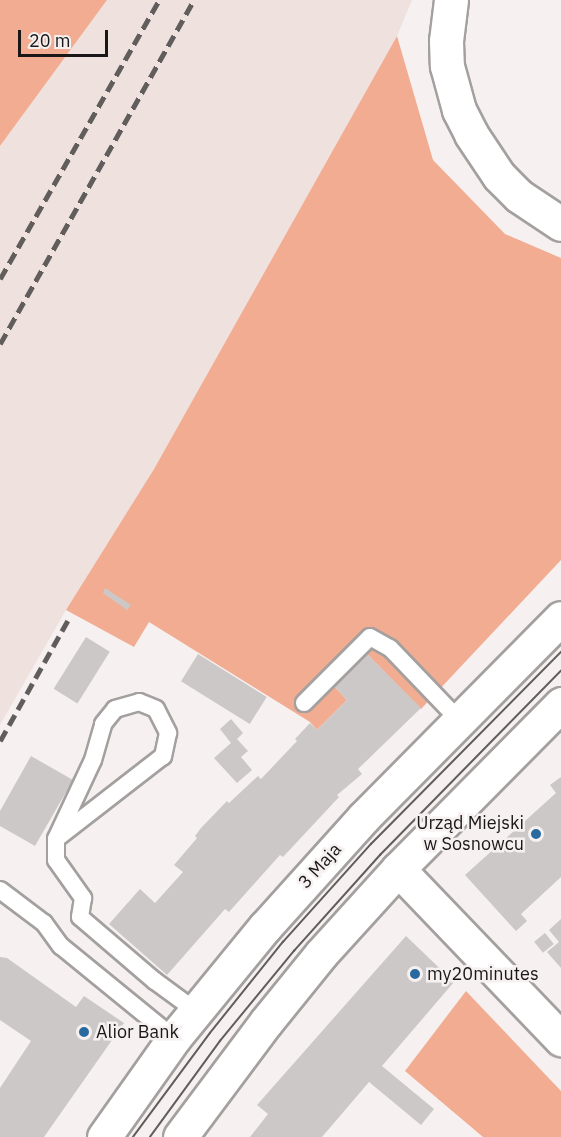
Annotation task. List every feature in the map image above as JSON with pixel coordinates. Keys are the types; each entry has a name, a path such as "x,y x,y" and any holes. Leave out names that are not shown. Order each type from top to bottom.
{"main road":[{"path":"451,0 446,41 451,86 459,110 485,158 519,196 561,224"},
{"name":"3 Maja","path":"104,1137 174,1038 266,927 363,818 561,618"},
{"path":"180,1137 266,1022 321,954 398,869 561,704"},
{"path":"398,869 561,1039"}],"lane":[{"path":"304,703 370,637 390,648 459,720"},
{"path":"56,838 164,756 168,734 156,709 139,702 115,710 103,724 93,760 56,838 56,860 83,898 80,917 155,981 196,1011"},
{"path":"0,890 44,923 61,946 174,1038"}],"shaded area":[{"path":"0,0 107,0 0,146"},
{"path":"107,0 412,0 397,36 154,469 66,610 0,725 0,146"},
{"path":"397,36 433,160 505,234 561,258 561,560 421,709 366,653 333,685 347,700 317,730 310,722 149,622 134,647 66,610 154,469"},
{"path":"466,991 561,1091 561,1137 483,1137 405,1071"}],"building":[{"path":"105,588 131,605 127,610 103,593"},
{"path":"86,637 110,652 77,704 54,689"},
{"path":"366,653 421,708 358,769 362,774 337,795 339,797 283,857 280,855 229,912 225,909 167,975 109,924 140,889 155,903 183,872 174,865 197,838 195,836 201,828 227,801 229,803 258,776 261,779 297,741 295,739 310,723 317,730 347,700 333,685"},
{"path":"198,654 267,697 250,724 181,681"},
{"path":"231,719 243,733 237,739 248,751 241,757 252,770 237,783 214,758 231,743 220,729"},
{"path":"31,756 73,780 35,846 0,826 0,811"},
{"name":"Urząd Miejski w Sosnowcu","path":"561,777 561,877 521,914 527,921 516,931 465,875 556,793 550,785"},
{"path":"561,919 561,968 547,952 559,942 549,930"},
{"path":"545,933 554,944 543,953 534,942"},
{"path":"406,936 454,982 382,1066 434,1109 421,1125 369,1082 322,1137 250,1137 268,1114 257,1105"},
{"path":"0,957 7,958 76,1007 84,996 124,1023 44,1137 0,1137 0,1088 31,1041 0,1020"}],"tram line":[{"path":"133,1137 210,1033 283,942 371,844 561,652"},
{"path":"150,1137 220,1041 294,951 380,855 561,671"}],"railway":[{"path":"0,279 159,0"},
{"path":"0,344 194,0"},
{"path":"0,741 69,618"}],"place":[{"name":"Urząd Miejski w Sosnowcu","path":"536,834"},
{"name":"my20minutes","path":"415,974"},
{"name":"Alior Bank","path":"84,1032"}]}
